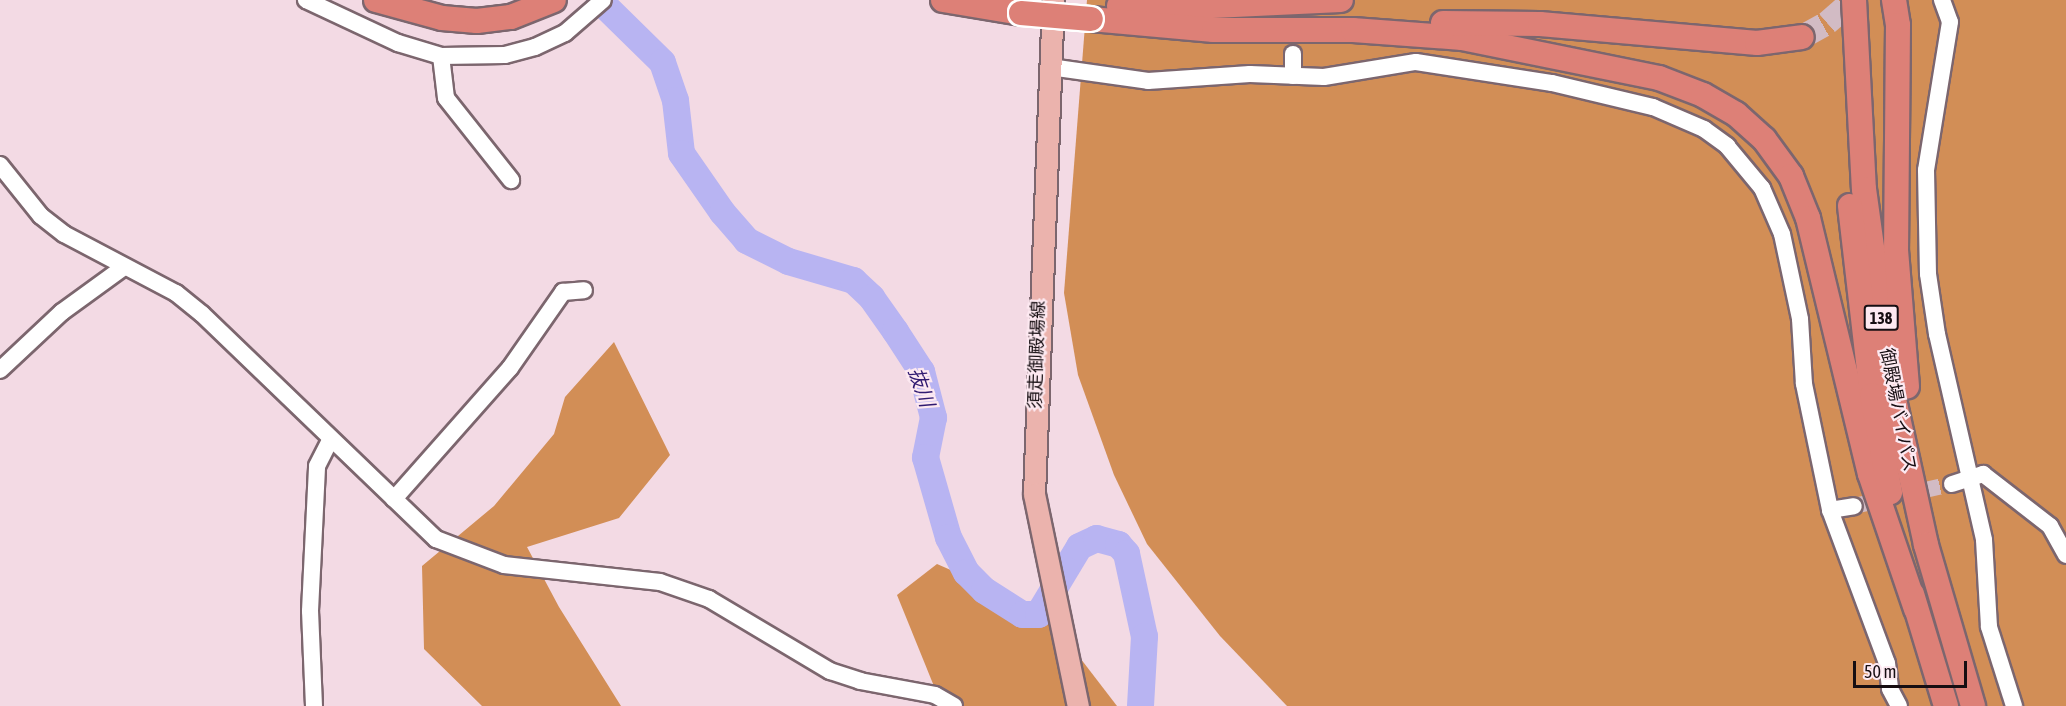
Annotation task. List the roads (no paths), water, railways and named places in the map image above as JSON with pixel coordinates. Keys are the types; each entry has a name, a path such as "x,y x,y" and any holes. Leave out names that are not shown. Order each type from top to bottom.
{"highway":[{"path":"376,0 442,18 477,21 511,17 549,3"},
{"path":"943,0 1092,12 1168,26 1405,32 1473,40 1659,78 1703,95 1736,114 1764,139 1791,176 1808,218 1870,474 1916,609"},
{"path":"1092,12 1341,0"},
{"name":"御殿場バイパス","path":"1840,0 1848,190 1858,291 1887,479 1916,609 1946,706"},
{"name":"御殿場バイパス","path":"1854,0 1864,189 1876,286 1910,474 1950,630 1973,706"},
{"path":"1894,0 1898,63 1894,178 1901,328 1912,436 1950,630"},
{"path":"1168,26 1466,23 1616,29 1757,43 1802,37"}],"main road":[{"name":"須走御殿場線","path":"1053,0 1033,448 1034,494 1044,557 1078,706"}],"street":[{"path":"306,0 398,43 441,56 505,55 535,47 565,33 603,0"},
{"path":"1942,0 1950,22 1949,38 1926,170 1926,228 1937,334 1984,540 1989,627 2014,706"},
{"path":"1293,54 1293,76"},
{"path":"441,56 446,98 511,180"},
{"path":"1050,67 1148,81 1333,76 1408,62 1473,69 1653,107 1704,129 1727,146 1762,188 1782,234 1800,319 1804,384 1830,510 1887,663 1890,689 1899,706"},
{"path":"0,165 41,216 64,234 176,293 202,314 330,440 368,471 436,539 457,550 504,565 660,582 709,599 830,671 860,681 935,696 954,706"},
{"path":"0,370 62,312 124,267"},
{"path":"394,499 510,368 563,292 584,290"},
{"path":"314,706 310,611 317,466 330,440"},
{"path":"1952,484 1983,474 2013,494 2050,526 2066,555"},
{"path":"1830,510 1854,506"}],"waterway":[{"name":"抜川","path":"599,0 662,62 675,100 681,153 722,212 746,240 788,261 853,280 871,297 921,371 933,417 925,457 948,537 966,572 984,590 1022,614 1038,614 1079,546 1096,538 1118,544 1126,553 1144,636 1140,706"}],"tunnel":[{"path":"1291,0 1293,54"},
{"path":"1802,37 1827,23 1853,0"},
{"path":"1854,506 1952,484"}]}
